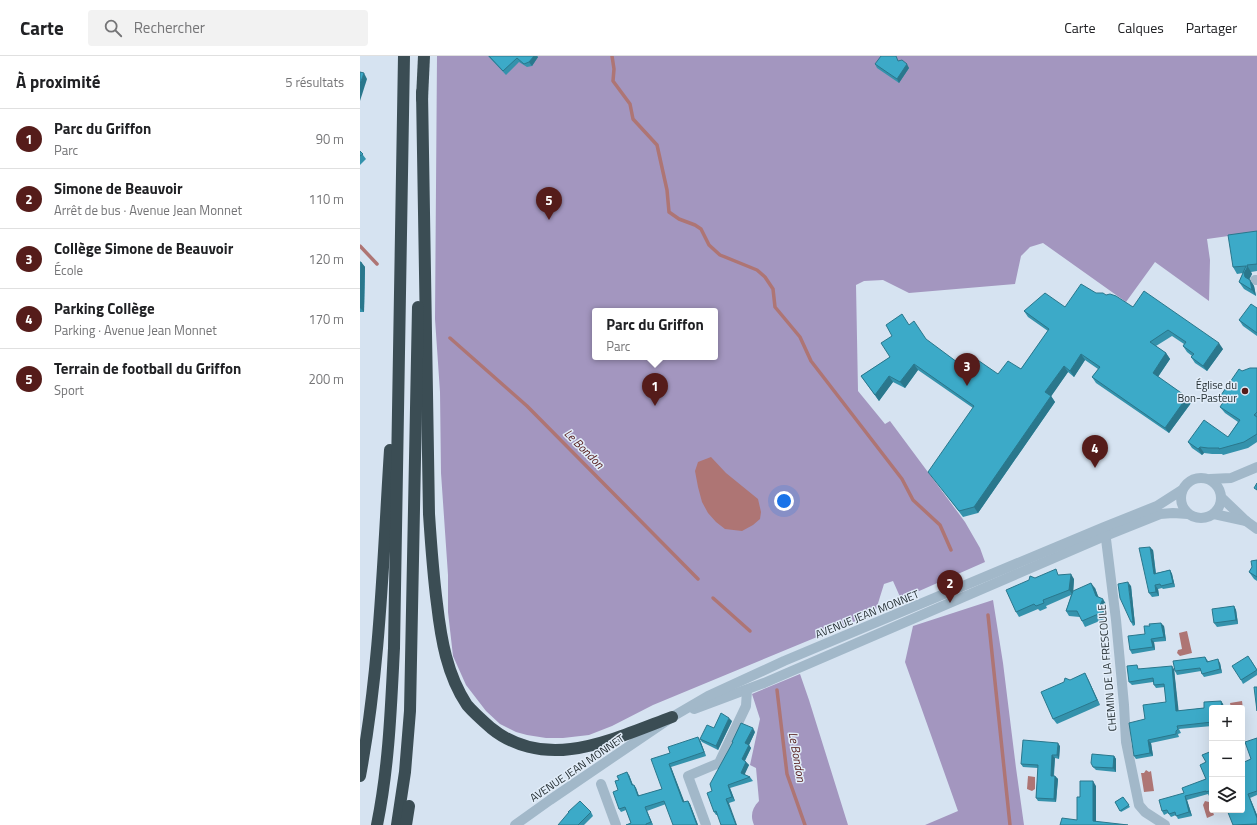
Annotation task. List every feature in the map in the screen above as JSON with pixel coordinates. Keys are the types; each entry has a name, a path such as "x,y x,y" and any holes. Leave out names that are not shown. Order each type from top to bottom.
{"highway":[{"path":"378,825 384,795 387,768 393,655 404,56"},
{"path":"397,825 405,772 410,711 422,92 424,56"},
{"path":"422,92 431,551 444,652 456,684 468,705 491,728 509,740 532,748 570,749 586,746 672,717"},
{"path":"360,776 379,632 400,271"},
{"path":"406,825 412,780 416,706 411,644"}],"street":[{"path":"1231,478 1222,495 1221,504 1218,510 1208,518 1201,519 1194,517 1188,514 1184,509 1181,503 1182,490 1190,480 1203,477 1210,479 1231,478 1257,467"},
{"path":"1210,479 1219,488 1222,495 1246,521 1257,529"},
{"name":"AVENUE JEAN MONNET","path":"515,825 672,717 708,696 784,661 968,590 1105,532 1157,506 1182,490"},
{"name":"AVENUE JEAN MONNET","path":"1105,532 1160,514 1188,514"},
{"path":"1214,514 1246,521"},
{"name":"CHEMIN DE LA FRESCOULE","path":"1105,532 1124,705 1126,742 1139,805 1145,812 1165,825"},
{"name":"AVENUE JEAN MONNET","path":"672,717 764,683 968,590"},
{"path":"706,825 688,776 718,763 746,706 747,690"},
{"path":"601,784 616,825"}],"shaded area":[{"path":"437,56 1257,56 1257,232 1207,239 1210,260 1209,301 1155,262 1126,302 1043,243 1030,247 1021,256 1015,284 909,293 883,280 864,281 856,285 858,391 885,424 890,421 965,522 980,548 985,562 901,599 893,581 884,584 875,613 653,705 612,726 589,735 563,738 546,738 516,732 500,724 486,711 466,685 453,656 448,612 448,575 441,473 440,392 435,319"},
{"path":"711,457 726,473 758,499 761,512 760,519 742,531 725,529 708,513 702,502 695,471 698,462"},
{"path":"993,600 1003,663 1024,825 925,825 958,811 905,662 913,626"},
{"path":"1187,631 1192,653 1180,656 1177,653 1178,650 1182,649 1179,633"},
{"path":"800,674 848,825 754,825 753,822 752,812 759,801 756,768 750,765 760,719 752,694"},
{"path":"1242,701 1243,705 1230,705 1230,703"},
{"path":"1146,770 1149,772 1151,771 1154,791 1144,792 1141,773 1144,773"},
{"path":"1028,776 1035,777 1035,789 1032,791 1027,789"},
{"path":"1205,801 1209,802 1209,813 1213,813 1214,815 1207,818 1203,805"}],"building":[{"path":"489,56 534,56 529,62 524,64 517,58 503,71"},
{"path":"881,56 896,56 898,61 902,60 907,64 897,79 875,64"},
{"path":"360,72 364,73 360,84"},
{"path":"1257,231 1257,264 1247,265 1244,273 1245,277 1250,280 1252,290 1239,282 1246,266 1233,267 1228,235"},
{"path":"360,262 361,262 360,308"},
{"path":"1081,284 1096,293 1116,296 1133,307 1144,291 1219,343 1203,366 1191,357 1194,354 1183,346 1186,342 1168,330 1150,342 1166,353 1153,373 1187,397 1165,428 1092,377 1100,367 1081,354 1070,371 1064,366 1045,392 1051,396 974,507 959,511 928,472 974,406 914,364 900,382 889,376 875,395 861,376 890,357 881,343 892,336 886,325 902,314 909,325 914,321 926,339 961,365 969,354 998,374 1008,361 1021,369 1049,329 1024,311 1045,293 1065,307"},
{"path":"1251,304 1257,308 1257,333 1239,320"},
{"path":"1250,368 1257,368 1257,412 1254,415 1257,417 1257,434 1244,442 1219,449 1200,447 1198,449 1188,442 1204,420 1228,437 1240,420 1220,407 1224,401 1219,398 1239,369 1242,371"},
{"path":"1257,483 1257,490 1254,488"},
{"path":"1150,547 1154,574 1170,570 1173,583 1161,586 1160,584 1155,585 1156,592 1149,593 1139,548"},
{"path":"1257,560 1257,577 1249,572 1252,567 1251,561"},
{"path":"1056,569 1058,575 1071,574 1069,590 1043,600 1044,603 1036,606 1034,604 1016,612 1006,590 1029,580 1030,576 1035,578"},
{"path":"1128,582 1133,622 1131,622 1120,598 1118,584"},
{"path":"1091,583 1096,596 1103,599 1100,605 1103,612 1082,621 1077,611 1066,611 1073,591"},
{"path":"1234,606 1236,620 1214,623 1212,609"},
{"path":"1161,623 1164,637 1151,639 1153,647 1130,650 1128,636 1145,634 1144,626"},
{"path":"1248,656 1257,670 1241,680 1232,666"},
{"path":"1205,657 1207,662 1218,659 1220,669 1202,674 1200,668 1175,671 1173,661"},
{"path":"1137,665 1138,669 1172,666 1176,711 1204,708 1204,702 1221,701 1222,705 1209,705 1209,722 1177,726 1178,729 1176,734 1148,740 1150,753 1134,756 1129,723 1145,719 1143,705 1166,702 1164,684 1154,685 1153,678 1129,682 1127,666"},
{"path":"1085,673 1097,700 1053,719 1041,692 1064,682 1065,678 1070,680"},
{"path":"1254,687 1257,687 1257,711"},
{"path":"721,713 729,718 716,746 700,739 707,725 714,728"},
{"path":"741,723 753,728 745,743 749,745 742,759 746,762 741,773 750,777 728,785 732,797 726,799 736,825 721,825 716,811 714,812 707,793 712,791 710,784 733,742"},
{"path":"698,737 704,752 669,764 683,802 688,801 697,825 673,825 664,801 645,807 651,822 646,825 626,825 631,823 625,807 619,809 613,792 618,790 615,781 619,780 617,776 627,772 638,796 662,789 651,759 670,753 668,747"},
{"path":"1257,738 1257,791 1248,794 1257,818 1257,824 1233,825 1228,813 1245,813 1245,762 1251,759 1245,742"},
{"path":"1023,740 1058,743 1057,755 1052,755 1051,776 1055,776 1054,799 1036,798 1038,765 1021,764"},
{"path":"1209,752 1209,791 1185,796 1189,812 1176,816 1175,812 1169,814 1167,810 1162,811 1159,800 1184,793 1182,788 1206,779 1200,765 1206,762 1202,755"},
{"path":"1092,754 1114,756 1113,768 1093,767 1091,763"},
{"path":"1080,781 1093,781 1093,821 1128,825 1060,825 1062,818 1077,820 1077,797 1080,797"},
{"path":"1123,797 1129,805 1120,811 1115,802"},
{"path":"580,801 591,812 578,825 558,825 568,812"}],"waterway":[{"path":"612,56 614,69 613,81 630,104 633,119 657,145 667,190 669,212 679,219 701,229 709,245 720,255 757,270 765,277 773,289 775,307 800,337 811,361 902,479 913,500 940,525 951,550"},
{"name":"Le Bondon","path":"360,246 377,264"},
{"name":"Le Bondon","path":"450,338 527,406 698,579"},
{"name":"Le Bondon","path":"713,598 750,631"},
{"path":"988,615 1010,825"},
{"name":"Le Bondon","path":"777,690 787,774 805,825"}],"place":[{"name":"Terrain de football du Griffon","path":"549,220"},
{"name":"Collège Simone de Beauvoir","path":"967,386"},
{"name":"Église du Bon-Pasteur","path":"1245,391"},
{"name":"Parc du Griffon","path":"655,406"},
{"name":"Parking Collège","path":"1095,468"},
{"name":"Simone de Beauvoir","path":"950,603"}]}
